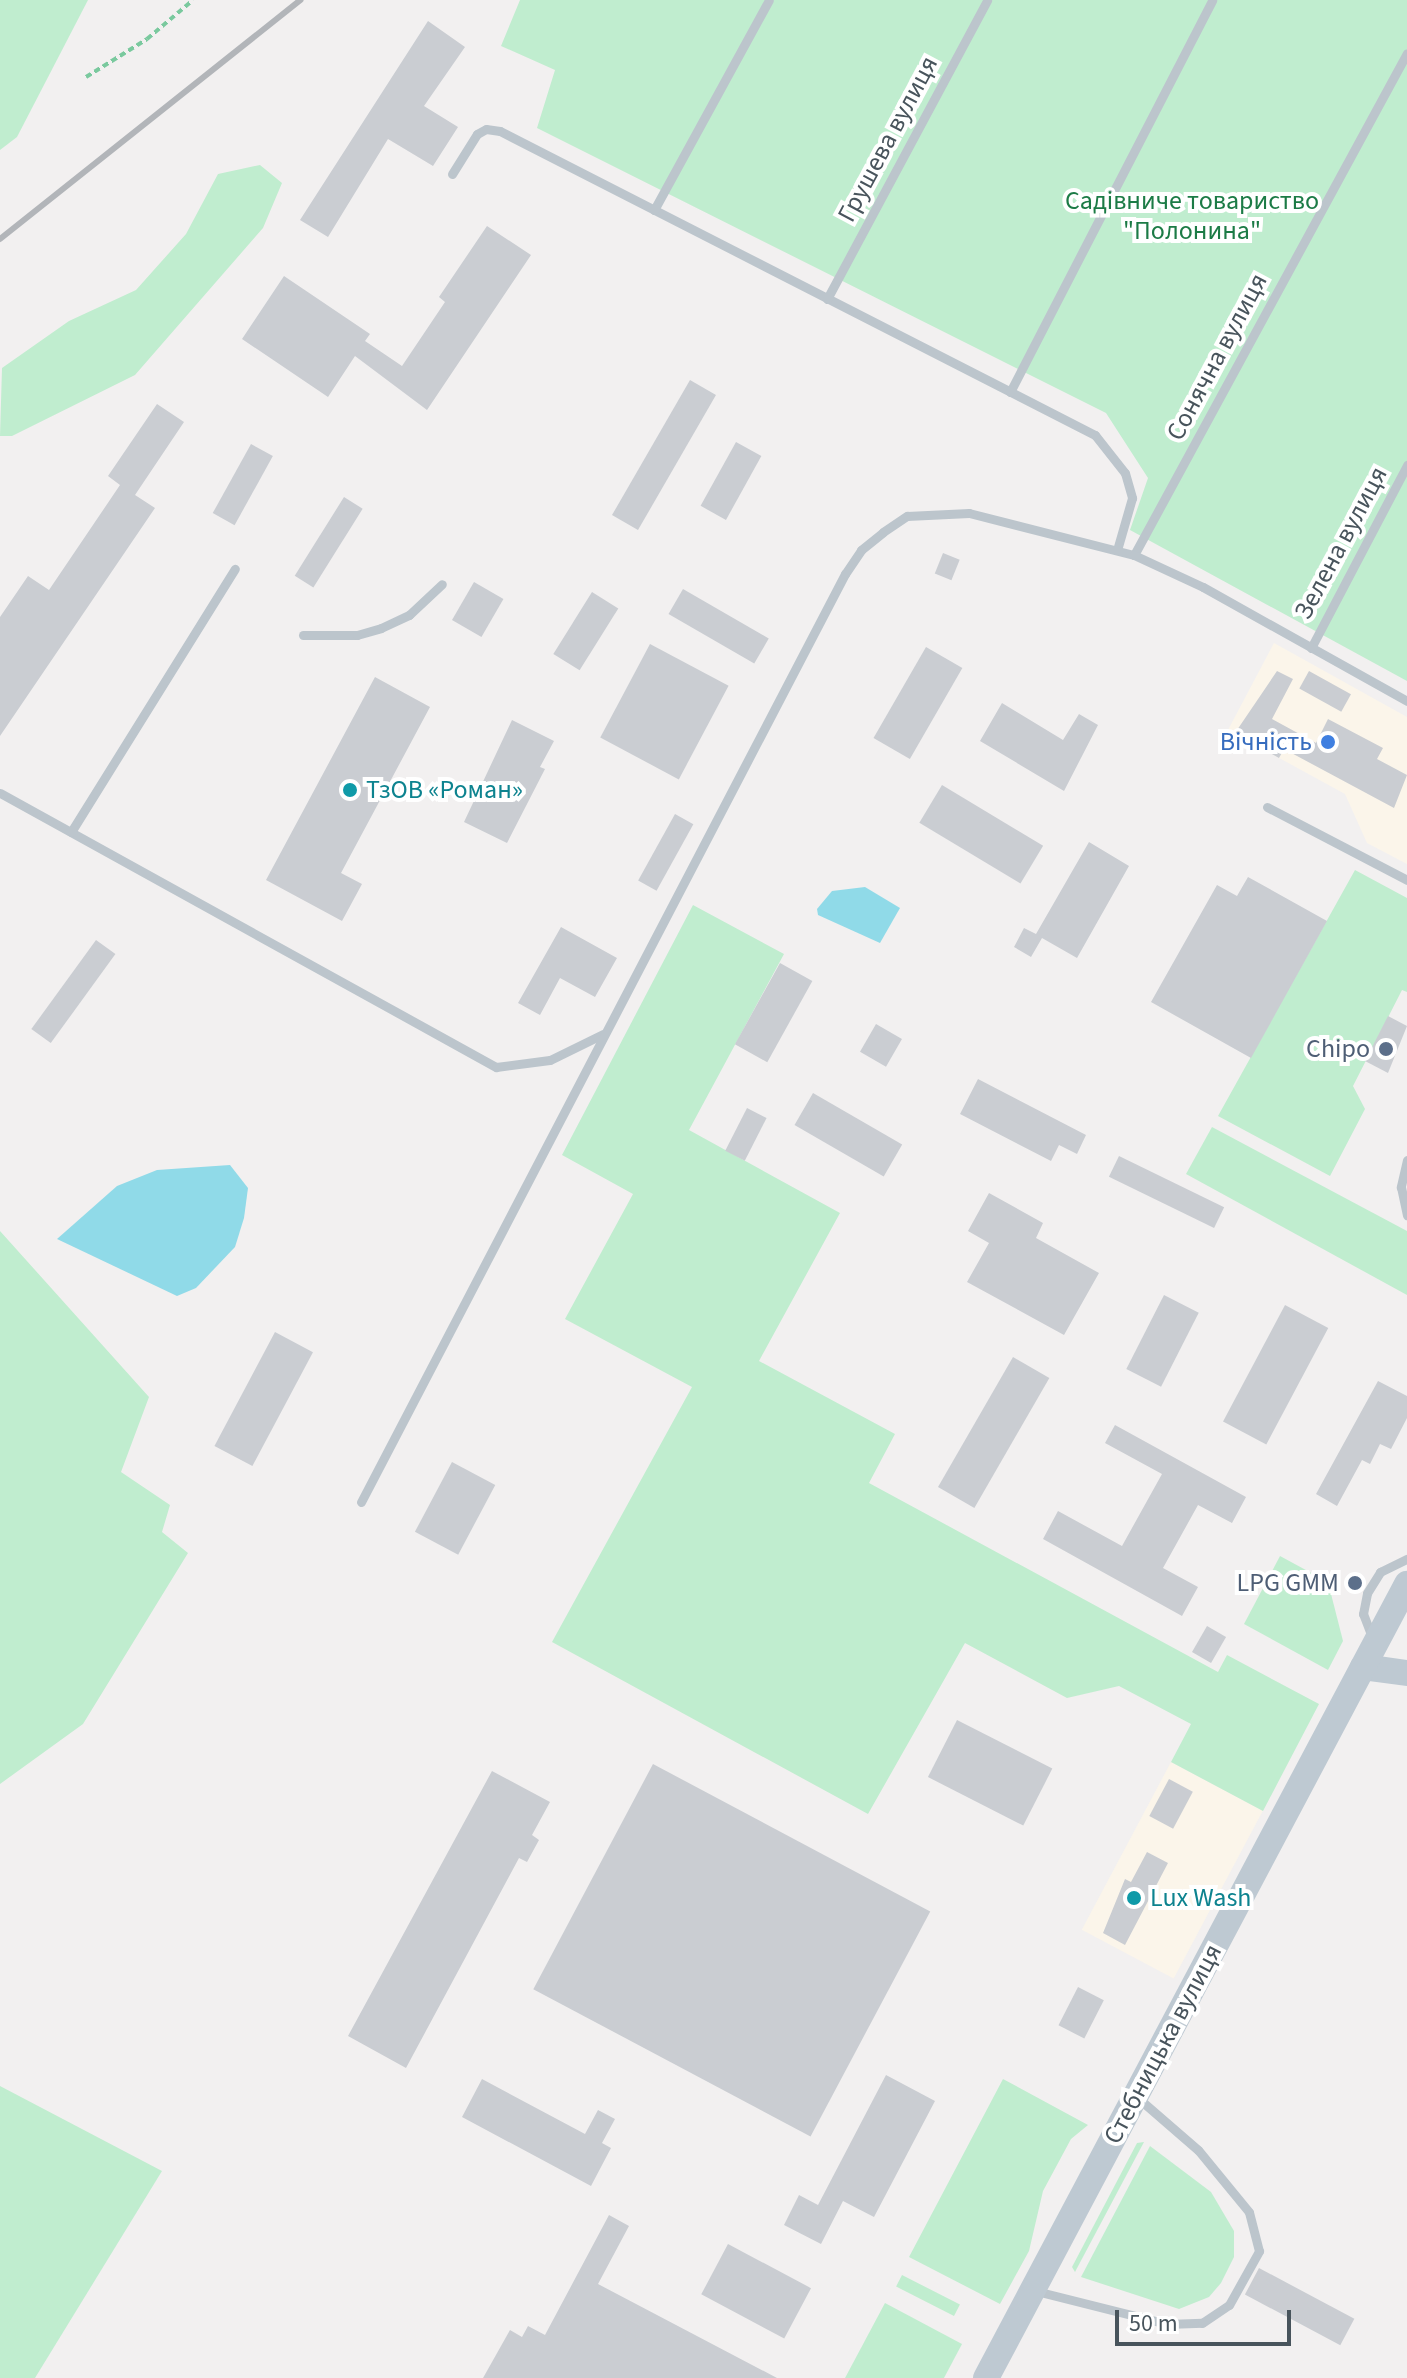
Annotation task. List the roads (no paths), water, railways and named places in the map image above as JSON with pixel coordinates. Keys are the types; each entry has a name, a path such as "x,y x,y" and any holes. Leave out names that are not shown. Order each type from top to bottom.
{"street":[{"name":"Стебницька вулиця","path":"986,2378 1136,2096 1383,1664 1407,1584"}],"lane":[{"path":"654,210 769,0"},
{"name":"Грушева вулиця","path":"827,299 987,0"},
{"path":"1010,392 1212,0"},
{"name":"Сонячна вулиця","path":"1134,555 1407,53"},
{"path":"452,174 477,134 493,129 1095,435 1114,455 1132,498 1117,550"},
{"name":"Зелена вулиця","path":"1313,644 1407,465"},
{"path":"361,1502 861,550 907,516 932,511 1020,523 1134,555 1313,644 1407,701"},
{"path":"71,832 235,569"},
{"path":"303,635 357,635 381,628 409,615 442,584"},
{"path":"0,793 496,1067 550,1060 605,1033"},
{"path":"1267,807 1407,880"},
{"path":"1407,1160 1401,1187 1407,1215"},
{"path":"1383,1664 1363,1614 1367,1593 1380,1572 1407,1559"},
{"path":"1033,2291 1167,2324 1202,2323 1229,2305 1259,2251 1249,2212 1198,2150 1136,2096"}],"water":[{"path":"865,887 900,908 880,943 818,915 817,909 832,891"},
{"path":"230,1165 248,1188 244,1218 235,1247 196,1288 177,1296 57,1239 117,1186 157,1170"}],"railway":[{"path":"0,239 301,0"}],"place":[{"name":"Вічність","path":"1328,742"},
{"name":"ТзОВ «Роман»","path":"350,790"},
{"name":"Chipo","path":"1386,1049"},
{"name":"LPG GMM","path":"1355,1583"},
{"name":"Lux Wash","path":"1134,1898"}],"park label":[{"name":"Садівниче товариство \"Полонина\"","path":"1192,216"}]}
